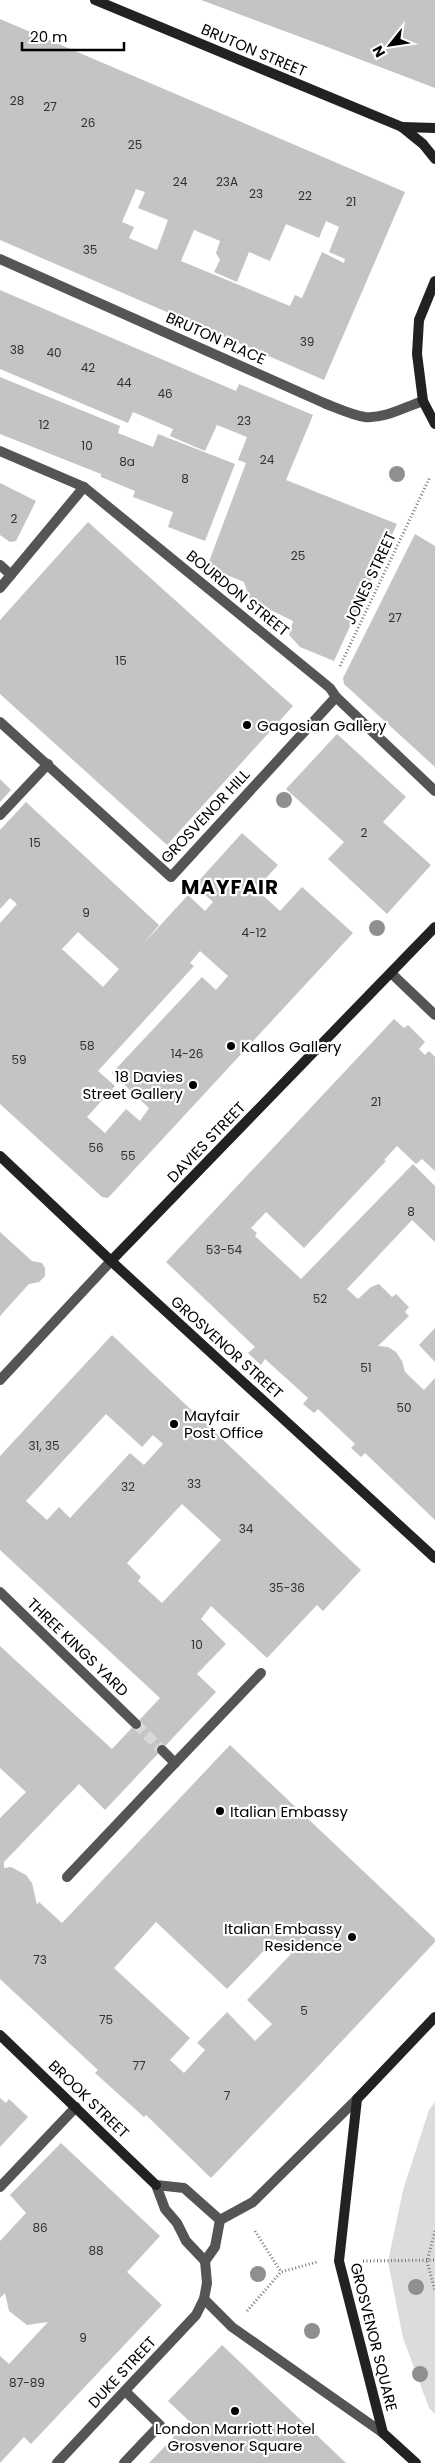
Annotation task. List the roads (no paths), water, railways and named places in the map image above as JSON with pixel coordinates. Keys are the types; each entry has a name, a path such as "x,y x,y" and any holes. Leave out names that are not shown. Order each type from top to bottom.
{"street":[{"name":"BRUTON STREET","path":"95,0 402,128 422,144 435,159"},
{"name":"BRUTON STREET","path":"402,128 435,128"},
{"name":"BRUTON PLACE","path":"0,259 324,403 351,413 365,417 381,416 423,401"},
{"path":"435,281 419,320 417,354 423,401 435,424"},
{"name":"BOURDON STREET","path":"0,451 84,487 330,688 336,697 435,791"},
{"path":"0,588 84,487"},
{"path":"0,565 11,575"},
{"name":"GROSVENOR HILL","path":"0,722 171,877 336,697"},
{"path":"0,815 48,764"},
{"name":"DAVIES STREET","path":"0,1380 111,1261 435,927"},
{"path":"391,973 435,1015"},
{"name":"GROSVENOR STREET","path":"0,1156 111,1261 435,1558"},
{"name":"THREE KINGS YARD","path":"0,1592 136,1724"},
{"path":"67,1877 261,1673"},
{"path":"162,1750 175,1763"},
{"path":"220,2220 253,2202 357,2099 435,2017"},
{"name":"BROOK STREET","path":"0,2035 156,2185 164,2209 177,2223 186,2241 205,2261"},
{"name":"GROSVENOR SQUARE","path":"357,2099 339,2261 383,2433"},
{"path":"0,2187 76,2107"},
{"path":"156,2185 184,2188 220,2220"},
{"path":"204,2299 207,2283 205,2261 215,2247 220,2220"},
{"name":"GROSVENOR SQUARE","path":"204,2299 232,2327 383,2433 416,2463"},
{"name":"DUKE STREET","path":"58,2463 196,2315 204,2299"},
{"path":"124,2463 160,2425 125,2391"}],"tunnel":[{"path":"136,1724 162,1750"}],"place":[{"name":"Gagosian Gallery","path":"247,725"},
{"name":"Kallos Gallery","path":"231,1046"},
{"name":"18 Davies Street Gallery","path":"193,1085"},
{"name":"Mayfair Post Office","path":"174,1424"},
{"name":"Italian Embassy","path":"220,1811"},
{"name":"Italian Embassy Residence","path":"352,1937"},
{"name":"London Marriott Hotel Grosvenor Square","path":"235,2411"}],"district":[{"name":"MAYFAIR","path":"230,887"}]}
